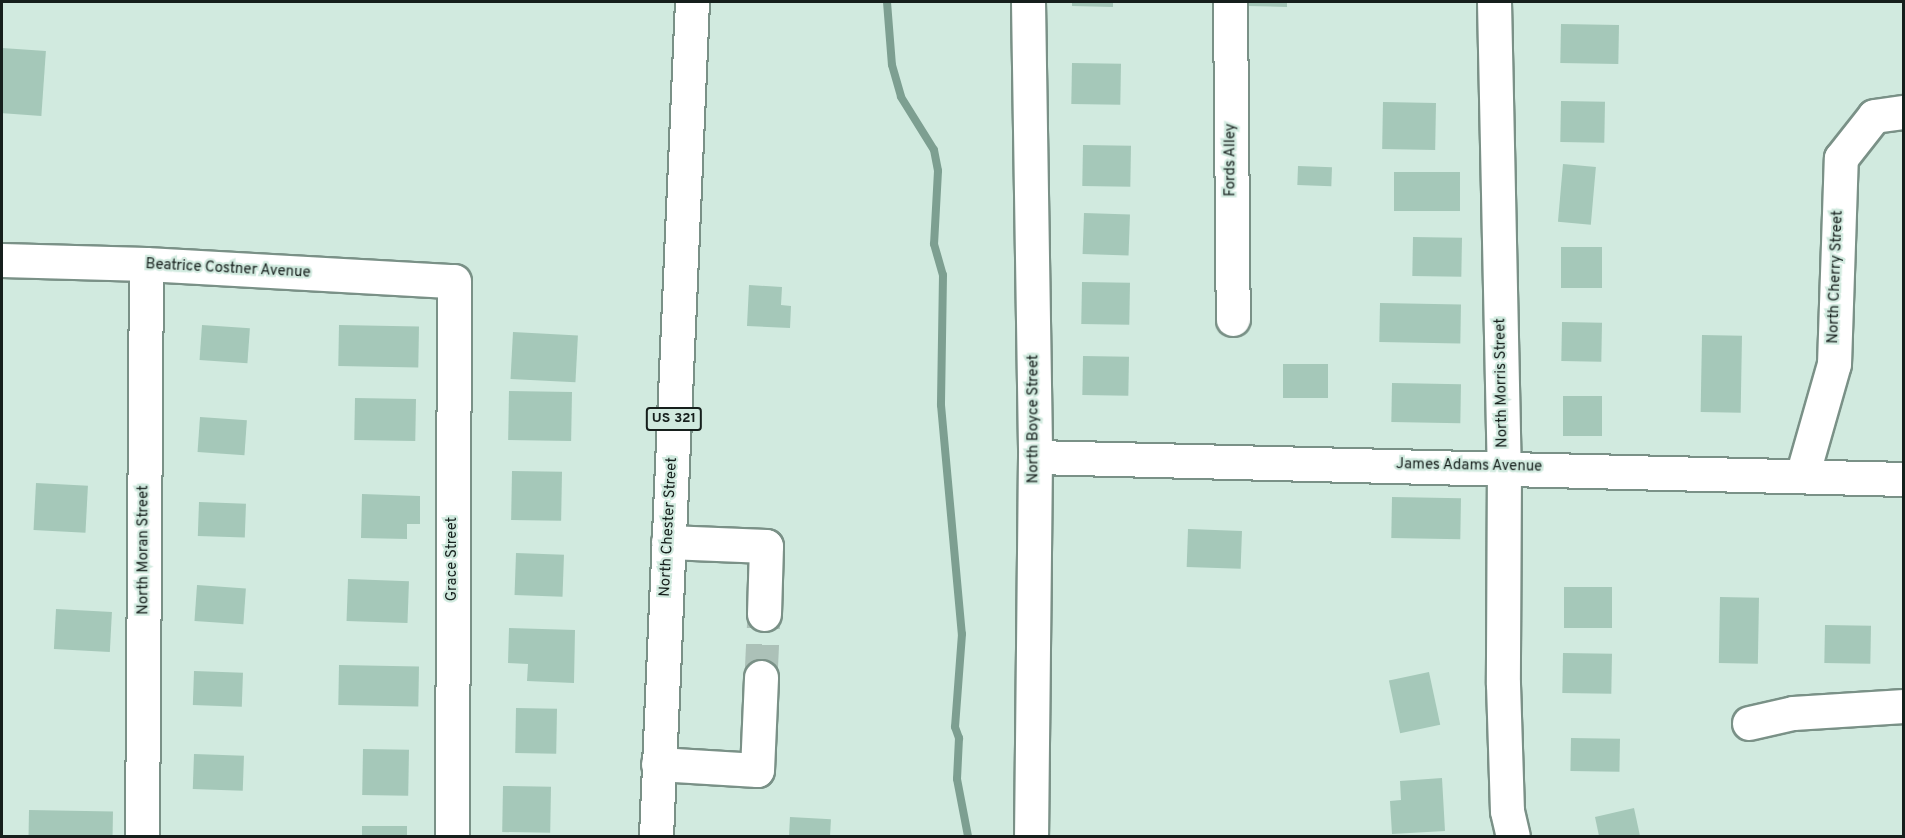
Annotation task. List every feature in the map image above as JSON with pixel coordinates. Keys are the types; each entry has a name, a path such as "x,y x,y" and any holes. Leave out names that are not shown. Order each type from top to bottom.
{"street":[{"name":"North Chester Street","path":"656,837 692,2"},
{"name":"North Boyce Street","path":"1028,2 1035,457 1031,837"},
{"name":"Fords Alley","path":"1230,2 1233,319"},
{"name":"North Morris Street","path":"1494,2 1504,466 1503,684 1507,811 1513,837"},
{"name":"North Cherry Street","path":"1802,476 1834,364 1841,158 1874,116 1904,111"},
{"name":"Beatrice Costner Avenue","path":"2,260 146,264 454,281"},
{"name":"North Moran Street","path":"142,837 146,264"},
{"name":"Grace Street","path":"453,837 454,281"},
{"name":"James Adams Avenue","path":"1035,457 1504,466 1904,479"},
{"path":"668,542 766,546 764,614"},
{"path":"658,764 757,770 761,677"},
{"path":"1749,723 1793,713 1904,706"}],"building":[{"path":"1072,2 1113,2 1113,7 1072,6"},
{"path":"1248,2 1287,2 1287,7 1248,6"},
{"path":"1561,24 1619,25 1618,64 1560,63"},
{"path":"2,48 46,51 41,116 2,113"},
{"path":"1072,63 1121,64 1120,105 1071,104"},
{"path":"1561,101 1605,102 1604,143 1560,142"},
{"path":"1383,102 1436,103 1435,150 1382,149"},
{"path":"1083,145 1131,146 1130,187 1082,186"},
{"path":"1563,164 1596,167 1591,225 1558,222"},
{"path":"1298,166 1332,167 1331,186 1297,185"},
{"path":"1394,172 1460,172 1460,211 1394,211"},
{"path":"1084,213 1130,215 1129,256 1083,254"},
{"path":"1413,237 1462,238 1461,277 1412,276"},
{"path":"1561,247 1602,247 1602,288 1561,288"},
{"path":"1082,282 1130,283 1129,325 1081,324"},
{"path":"749,285 782,287 781,305 791,306 790,328 747,326"},
{"path":"1380,303 1461,304 1460,343 1379,342"},
{"path":"1562,322 1602,323 1601,362 1561,361"},
{"path":"202,325 250,328 247,363 200,360"},
{"path":"339,325 419,326 418,367 338,366"},
{"path":"513,332 578,335 575,382 511,379"},
{"path":"1702,335 1742,336 1741,413 1701,412"},
{"path":"1083,356 1129,357 1128,396 1082,395"},
{"path":"1283,364 1328,364 1328,398 1283,398"},
{"path":"1392,383 1461,384 1460,423 1391,422"},
{"path":"509,391 572,392 571,441 508,440"},
{"path":"1563,396 1602,396 1602,436 1563,436"},
{"path":"355,398 416,399 415,441 354,440"},
{"path":"200,417 247,420 244,455 198,452"},
{"path":"512,471 562,472 561,521 511,520"},
{"path":"36,483 88,486 85,533 34,530"},
{"path":"362,494 420,496 420,524 407,524 407,539 361,538"},
{"path":"1392,497 1461,498 1460,539 1391,538"},
{"path":"199,502 246,504 245,538 198,536"},
{"path":"1188,529 1242,531 1241,569 1187,567"},
{"path":"516,553 564,555 563,597 515,595"},
{"path":"348,579 409,581 407,623 347,621"},
{"path":"197,585 246,588 243,624 194,621"},
{"path":"1564,587 1612,587 1612,628 1564,628"},
{"path":"1720,597 1759,598 1758,664 1719,663"},
{"path":"56,609 112,612 110,652 54,649"},
{"path":"1825,625 1871,626 1870,664 1824,663"},
{"path":"509,628 575,630 574,683 527,681 528,664 508,663"},
{"path":"1563,653 1612,654 1611,694 1562,693"},
{"path":"339,665 419,666 418,706 338,705"},
{"path":"194,671 243,673 242,707 193,705"},
{"path":"1429,672 1440,725 1400,733 1389,681"},
{"path":"516,708 557,709 556,754 515,753"},
{"path":"1571,738 1620,739 1619,772 1570,771"},
{"path":"363,749 409,750 408,796 362,795"},
{"path":"194,754 244,756 243,791 193,789"},
{"path":"1442,778 1445,831 1392,834 1390,801 1401,800 1400,781"},
{"path":"503,786 551,787 550,833 502,832"},
{"path":"1634,808 1640,836 1599,836 1595,817"},
{"path":"29,810 113,811 113,836 29,836"},
{"path":"790,817 831,819 830,836 789,836"},
{"path":"362,826 407,826 407,836 362,836"}],"waterway":[{"path":"887,2 892,65 901,97 934,150 938,171 934,244 943,275 941,405 962,634 955,727 959,738 957,779 968,836"}],"tunnel":[{"path":"761,677 764,614"}]}
